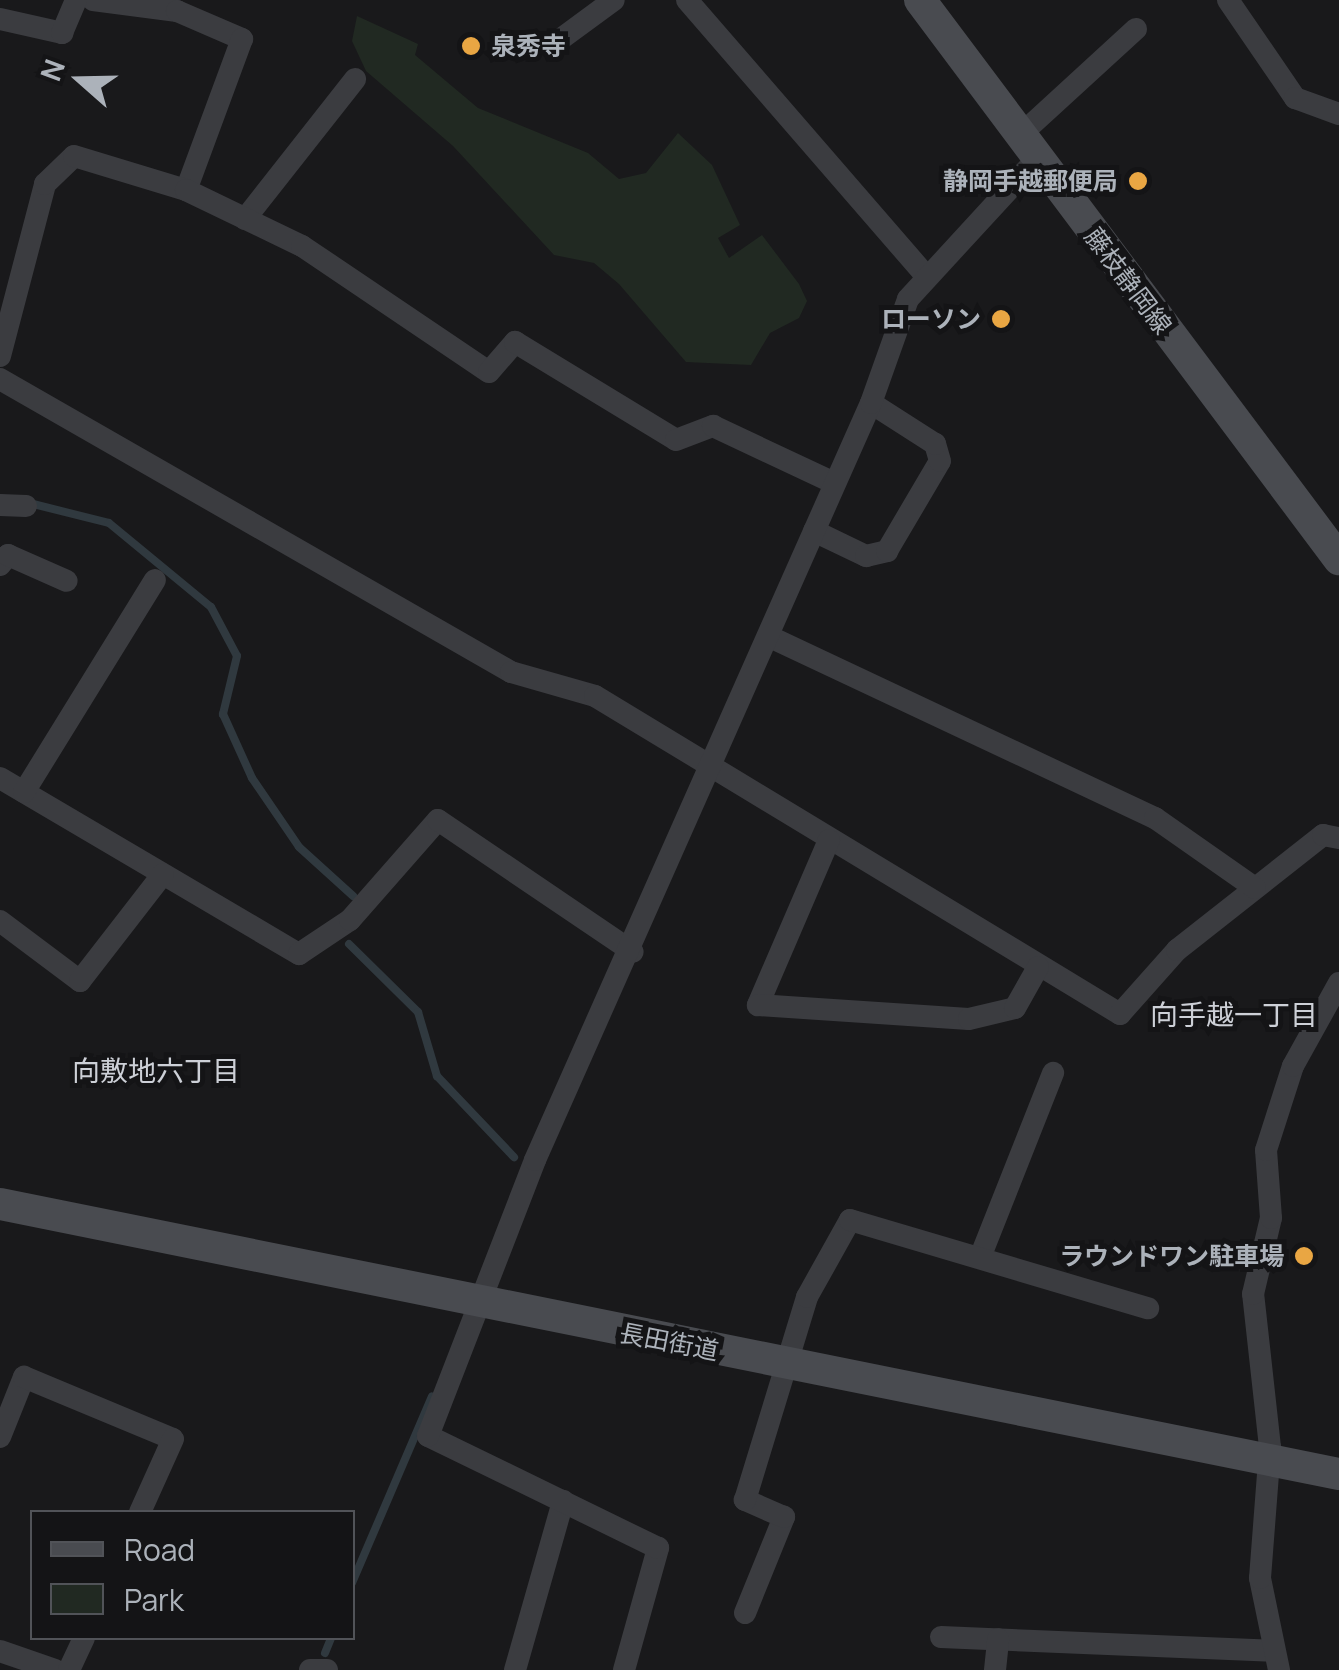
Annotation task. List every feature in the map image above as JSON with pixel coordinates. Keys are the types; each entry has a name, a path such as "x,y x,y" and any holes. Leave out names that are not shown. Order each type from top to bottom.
{"main road":[{"name":"藤枝静岡線","path":"920,0 1027,148 1339,559"},
{"name":"長田街道","path":"0,1204 485,1306 1339,1474"}],"street":[{"path":"6,0 0,19 62,33 76,0"},
{"path":"93,0 177,11 242,39 186,190"},
{"path":"554,44 614,0"},
{"path":"687,0 923,272"},
{"path":"1228,0 1296,98 1339,114"},
{"path":"624,1670 658,1548 428,1436 485,1306 535,1160 633,952 871,404 923,272 1027,148 1136,29"},
{"path":"246,218 355,79"},
{"path":"0,356 37,206 57,166 84,158 186,190 302,246 489,372 515,342 676,440 713,426 834,483"},
{"path":"0,379 512,672 596,696 1120,1014 1177,950 1323,835 1339,838"},
{"path":"814,531 866,556 887,551 940,461 934,444 871,404"},
{"path":"0,505 26,506"},
{"path":"24,534 4,560 67,580"},
{"path":"24,792 156,580"},
{"path":"768,636 1154,818 1255,888"},
{"path":"0,778 299,954 350,920 438,820 633,952"},
{"path":"829,840 758,1005 969,1019 1015,1008 1038,966"},
{"path":"0,920 80,981 163,874"},
{"path":"941,1637 1276,1661 1260,1578 1269,1461 1253,1294 1272,1218 1266,1150 1293,1066 1339,982"},
{"path":"981,1255 1053,1073"},
{"path":"745,1613 784,1517 745,1500 790,1366 808,1297 850,1220 981,1255 1148,1308"},
{"path":"0,1437 24,1376 173,1440 141,1510"},
{"path":"515,1670 563,1501"},
{"path":"70,1670 83,1640"},
{"path":"995,1670 998,1640"},
{"path":"0,1651 55,1670"},
{"path":"310,1670 328,1670"}],"green space":[{"path":"357,16 418,44 415,55 478,108 588,153 619,179 646,173 678,133 712,165 740,225 718,238 729,258 762,235 807,301 799,318 770,333 751,365 686,362 619,284 594,263 554,255 453,146 366,71 352,41"}],"waterway":[{"path":"33,504 109,523 211,607 237,656 223,714 252,778 299,847 353,896"},
{"path":"349,944 418,1012 437,1076 514,1157"},
{"path":"355,1576 432,1396"},
{"path":"325,1653 330,1640"}],"place":[{"name":"泉秀寺","path":"471,46"},
{"name":"静岡手越郵便局","path":"1138,181"},
{"name":"ローソン","path":"1001,319"},
{"name":"ラウンドワン駐車場","path":"1304,1256"}],"district":[{"name":"向手越一丁目","path":"1234,1014"},
{"name":"向敷地六丁目","path":"156,1070"}]}
